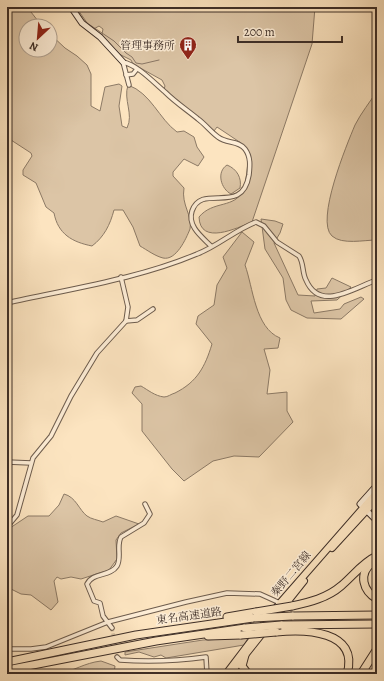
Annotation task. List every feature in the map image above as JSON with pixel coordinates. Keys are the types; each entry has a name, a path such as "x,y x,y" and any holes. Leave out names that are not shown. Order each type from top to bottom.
{"highway":[{"path":"254,615 308,603 331,594 367,562 377,556"},
{"path":"377,560 367,568 363,579 367,591 377,599"},
{"name":"東名高速道路","path":"7,662 136,635 254,615 377,615"},
{"path":"243,632 281,625 377,624"},
{"path":"243,632 320,633 335,639 347,651 349,666 347,674"},
{"name":"東名高速道路","path":"7,670 179,636 243,632"},
{"path":"361,674 377,649"},
{"path":"245,655 242,666 248,674"},
{"path":"365,674 377,656"},
{"path":"231,672 243,674"}],"main road":[{"name":"秦野二宮線","path":"231,672 310,573 364,510 377,492"},
{"name":"秦野二宮線","path":"231,672 280,603 364,510 377,499"}],"street":[{"path":"71,7 82,24 100,37 123,62 137,69 218,137 241,145 249,155 249,176 241,193 230,198 203,199 193,209 191,216 193,224 211,246"},
{"path":"123,62 129,84"},
{"path":"126,75 133,74 137,69"},
{"path":"7,303 172,264 198,254 256,222 264,226 277,242 299,256 305,280 312,290 320,296 334,297 377,280"},
{"path":"7,527 17,515 31,462 53,433 71,396 97,353 126,321 128,307 121,277"},
{"path":"126,321 137,320 154,308"},
{"path":"7,462 31,462"},
{"path":"377,485 361,501 360,504 364,510 377,522"},
{"path":"112,628 103,616 100,603 94,601 87,584 92,577 111,571 116,566 119,559 119,542 121,537 147,520 150,514 145,504"},
{"path":"7,650 46,647 108,622 227,593 260,594 280,603"},
{"path":"118,657 120,660 146,662 158,659 166,661 206,657 207,674"}],"shaded area":[{"path":"7,7 27,7 36,18 18,18 18,58 58,58 58,41 87,65 91,74 91,106 100,111 105,87 119,84 122,86 119,106 122,126 127,128 129,123 127,96 128,85 143,94 177,132 184,131 194,137 197,147 204,157 198,166 184,159 173,172 173,176 184,188 184,200 190,220 190,229 183,243 176,253 168,258 163,258 154,254 140,246 133,227 123,210 114,210 111,221 106,230 100,239 92,246 72,239 63,232 54,213 46,207 36,183 23,175 23,170 32,156 31,153 11,140 7,146"},
{"path":"76,7 315,7 312,44 252,222 220,233 206,231 201,226 199,217 205,212 211,208 235,200 239,196 243,190 245,182 249,155 241,143 217,127 214,131 164,89 165,86 162,80 133,64 131,60 119,54 101,39 103,29 99,26 92,30"},
{"path":"377,91 377,240 347,241 336,239 332,236 328,228 327,215 334,182 355,125"},
{"path":"227,165 236,171 240,181 240,188 231,194 222,184 221,180 222,172"},
{"path":"261,219 283,224 274,243 298,295 315,296 317,289 326,288 332,278 351,287 337,300 311,301 314,313 340,309 344,304 361,297 364,299 341,319 307,318 291,310 286,300 283,278 265,249"},
{"path":"242,232 254,242 245,265 256,306 265,325 272,333 280,338 278,348 264,349 270,370 267,394 287,392 287,411 293,422 259,457 234,456 213,461 184,481 172,469 142,431 142,404 132,393 135,387 141,386 152,393 167,397 183,389 195,379 203,367 212,344 196,324 198,316 214,305 217,285 227,268 223,257"},
{"path":"64,494 72,498 90,518 103,522 116,516 139,524 121,533 116,540 117,559 109,570 81,579 71,577 61,579 57,577 54,581 58,602 51,610 31,595 21,594 7,587 7,530 28,516 49,516 59,505"},
{"path":"248,638 244,645 166,658 161,655 154,657 139,652 125,655 125,652 203,640"},
{"path":"101,661 115,666 114,674 58,674 89,663"}],"waterway":[{"path":"75,7 84,21 114,41 132,57 136,63 142,64 159,60"}],"tunnel":[{"path":"112,628 117,657"}],"place":[{"name":"管理事務所","path":"188,60"}]}
